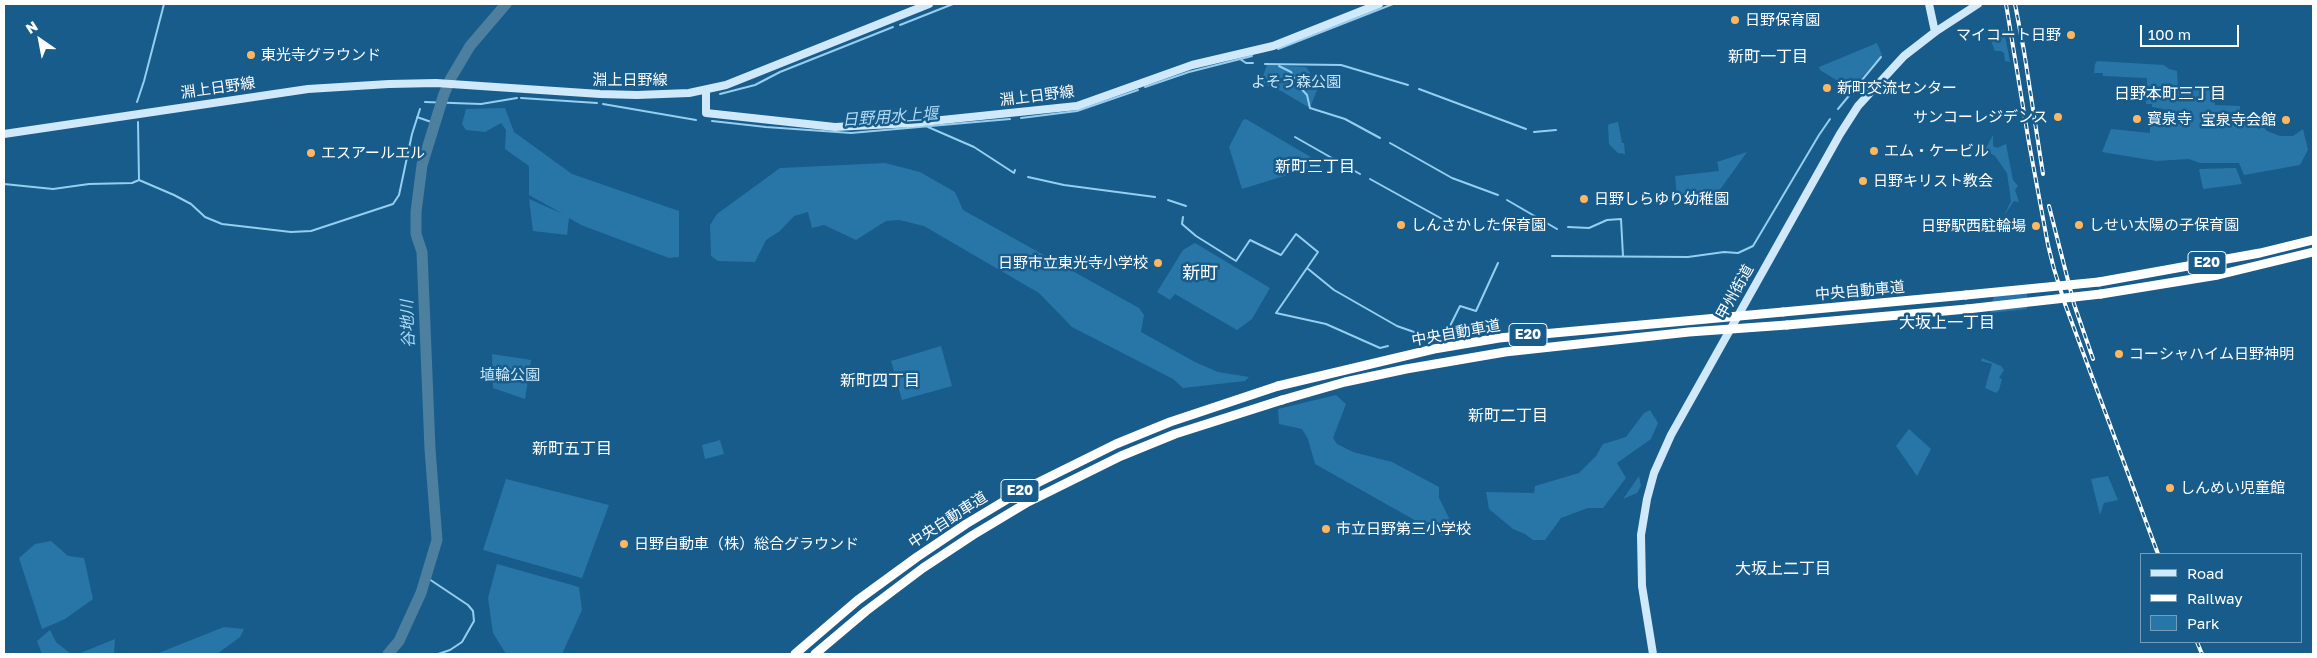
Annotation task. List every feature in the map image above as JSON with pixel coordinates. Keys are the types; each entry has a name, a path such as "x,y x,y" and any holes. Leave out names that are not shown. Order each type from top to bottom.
{"highway":[{"name":"中央自動車道","path":"795,654 858,600 917,556 1021,491 1116,444 1161,426 1278,386 1425,351 1499,338 2099,282 2224,260 2313,240"},
{"name":"中央自動車道","path":"816,654 866,612 924,568 973,535 1028,502 1104,464 1175,434 1345,382 1406,369 1505,352 1680,333 1967,309 2101,294 2218,275 2313,252"}],"main road":[{"name":"淵上日野線","path":"4,134 308,89 390,84 464,85 637,95 688,93 726,85 929,4"},
{"name":"淵上日野線","path":"706,90 706,114 835,127 923,122 1077,106 1192,65 1273,46 1379,4"},
{"path":"1929,4 1935,32"},
{"name":"甲州街道","path":"1654,654 1642,586 1641,535 1647,499 1661,456 1847,122 1871,90 1895,64 1935,32 1978,4"}],"green space":[{"path":"2004,30 2010,62 2005,61 2004,53 1995,51 1991,41 1995,32"},
{"path":"1877,43 1882,55 1851,89 1820,70 1819,67"},
{"path":"2097,61 2164,65 2169,69 2177,71 2178,90 2212,90 2215,105 2240,106 2240,120 2260,123 2267,131 2280,136 2293,136 2303,129 2308,150 2300,165 2244,175 2239,163 2200,163 2189,159 2156,161 2102,152 2111,129 2150,133 2150,120 2179,121 2179,112 2152,107 2152,104 2146,104 2147,78 2103,76 2103,73 2094,73"},
{"name":"よそう森公園","path":"1267,65 1306,67 1319,85 1310,108 1281,91 1264,84 1262,79"},
{"path":"505,108 514,132 572,174 679,211 679,257 669,258 581,225 569,218 567,235 533,231 529,199 563,214 529,195 529,166 505,149 506,130 501,123 485,132 466,130 462,124 466,109"},
{"path":"1246,119 1314,159 1313,167 1242,189 1229,147 1243,120"},
{"path":"1618,122 1625,154 1618,153 1609,144 1608,126"},
{"path":"1993,135 1993,146 1997,148 2006,144 2013,180 2018,186 2015,190 2019,202 2014,201 2004,216 2011,201 2007,173 1995,156 1985,150"},
{"path":"1747,152 1719,191 1680,198 1677,196 1675,176 1719,171 1717,162"},
{"path":"885,163 920,172 955,192 963,210 1139,308 1144,315 1141,332 1195,362 1218,372 1249,377 1245,381 1183,388 1173,379 1072,327 1039,293 924,226 899,220 886,221 856,240 824,225 812,228 808,212 794,216 780,231 766,240 755,262 718,261 711,256 710,225 717,214 780,168"},
{"path":"2236,168 2242,184 2203,189 2199,169"},
{"path":"1195,243 1270,288 1252,319 1237,330 1175,294 1170,300 1157,292 1183,250"},
{"path":"2027,287 2027,309 1990,313 1995,290"},
{"path":"941,346 952,386 902,400 891,361"},
{"name":"埴輪公園","path":"492,354 531,360 525,399 493,388"},
{"path":"1982,358 2001,366 2004,370 1999,378 2002,379 1999,390 1996,393 1985,388 1992,364 1981,361"},
{"path":"1336,395 1346,404 1333,438 1337,444 1353,452 1392,462 1439,487 1439,498 1450,520 1450,527 1443,536 1315,464 1308,439 1302,429 1279,424 1278,409"},
{"path":"1650,410 1658,423 1651,439 1617,463 1626,478 1603,508 1588,508 1561,518 1545,540 1533,540 1513,529 1489,509 1486,492 1534,493 1535,486 1579,473 1596,456 1603,444 1626,437 1644,413"},
{"path":"1909,429 1931,449 1917,476 1896,446"},
{"path":"720,440 724,454 705,459 702,445"},
{"path":"1639,476 1641,486 1637,493 1623,499"},
{"path":"2108,476 2118,500 2104,503 2100,515 2091,479"},
{"path":"506,479 609,505 582,578 483,550"},
{"path":"51,541 68,556 84,558 93,599 65,619 42,629 19,558 35,544"},
{"path":"497,564 579,587 582,610 562,654 506,654 493,633 488,598"},
{"path":"224,627 244,629 240,637 217,654 156,654"},
{"path":"50,630 56,642 71,654 42,654 37,641"},
{"path":"115,639 114,654 78,654"}],"waterway":[{"path":"137,102 164,4"},
{"name":"谷地川","path":"388,654 399,641 421,593 437,540 430,449 422,252 416,234 416,212 422,165 444,94 451,78 470,46 506,4"},
{"path":"900,25 953,4"},
{"name":"日野用水上堰","path":"1278,49 1393,4"},
{"path":"720,94 755,85 780,72 893,27"},
{"name":"日野用水上堰","path":"1145,87 1189,72 1252,56"},
{"path":"1838,109 1881,57"},
{"path":"1240,59 1246,63 1253,63"},
{"path":"1265,64 1341,65 1408,85"},
{"path":"1279,66 1291,72 1297,84 1307,95 1310,108 1345,119 1380,138"},
{"path":"1419,89 1526,129"},
{"name":"日野用水上堰","path":"1021,118 1077,111 1138,90"},
{"name":"日野用水上堰","path":"425,102 481,104 517,98"},
{"name":"日野用水上堰","path":"521,98 597,103"},
{"name":"日野用水上堰","path":"603,104 696,120"},
{"name":"日野用水上堰","path":"139,180 191,204 205,217 222,224 291,232 311,231 393,204 399,195 412,134 420,109"},
{"path":"417,117 434,123"},
{"name":"日野用水上堰","path":"712,121 851,133 1010,119"},
{"path":"1552,256 1688,257 1724,252 1738,253 1753,246 1830,119"},
{"path":"138,122 139,180"},
{"path":"928,127 974,147 1014,173 1015,170"},
{"path":"1534,132 1556,130"},
{"path":"1295,137 1360,174"},
{"path":"1390,143 1452,178 1498,195"},
{"path":"1028,177 1064,185 1155,197"},
{"path":"1370,179 1444,220"},
{"path":"4,184 53,189 89,184 132,183 139,180"},
{"path":"1168,200 1186,206"},
{"path":"1507,200 1557,229"},
{"path":"1183,217 1182,224 1196,236 1236,261 1250,240 1281,255 1296,234 1318,252 1276,313 1326,324 1380,348 1388,346"},
{"path":"1568,227 1589,228 1607,220 1621,219 1623,256"},
{"path":"1307,268 1334,290 1397,326 1414,332 1442,337 1445,336 1460,306 1476,311 1498,263"},
{"path":"426,577 468,605 473,611 474,621 462,642 450,650 438,654"}],"railway":[{"path":"2006,4 2029,143 2054,269 2065,304 2158,553"},
{"path":"2015,4 2043,174"},
{"path":"2049,206 2074,304 2093,359"},
{"path":"2197,643 2202,654"}],"place":[{"name":"日野保育園","path":"1735,20"},
{"name":"マイコート日野","path":"2071,35"},
{"name":"東光寺グラウンド","path":"251,55"},
{"name":"新町交流センター","path":"1827,88"},
{"name":"サンコーレジデンス","path":"2058,117"},
{"name":"寳泉寺","path":"2137,119"},
{"name":"宝泉寺会館","path":"2286,120"},
{"name":"エム・ケービル","path":"1874,151"},
{"name":"エスアールエル","path":"311,153"},
{"name":"日野キリスト教会","path":"1863,181"},
{"name":"日野しらゆり幼稚園","path":"1584,199"},
{"name":"しんさかした保育園","path":"1401,225"},
{"name":"しせい太陽の子保育園","path":"2079,225"},
{"name":"日野駅西駐輪場","path":"2036,226"},
{"name":"日野市立東光寺小学校","path":"1158,263"},
{"name":"コーシャハイム日野神明","path":"2119,354"},
{"name":"しんめい児童館","path":"2170,488"},
{"name":"市立日野第三小学校","path":"1326,529"},
{"name":"日野自動車（株）総合グラウンド","path":"624,544"}],"district":[{"name":"新町一丁目","path":"1768,57"},
{"name":"日野本町三丁目","path":"2170,94"},
{"name":"新町三丁目","path":"1315,167"},
{"name":"新町","path":"1200,273"},
{"name":"大坂上一丁目","path":"1947,323"},
{"name":"新町四丁目","path":"880,381"},
{"name":"新町二丁目","path":"1508,416"},
{"name":"新町五丁目","path":"572,449"},
{"name":"大坂上二丁目","path":"1783,569"}]}
